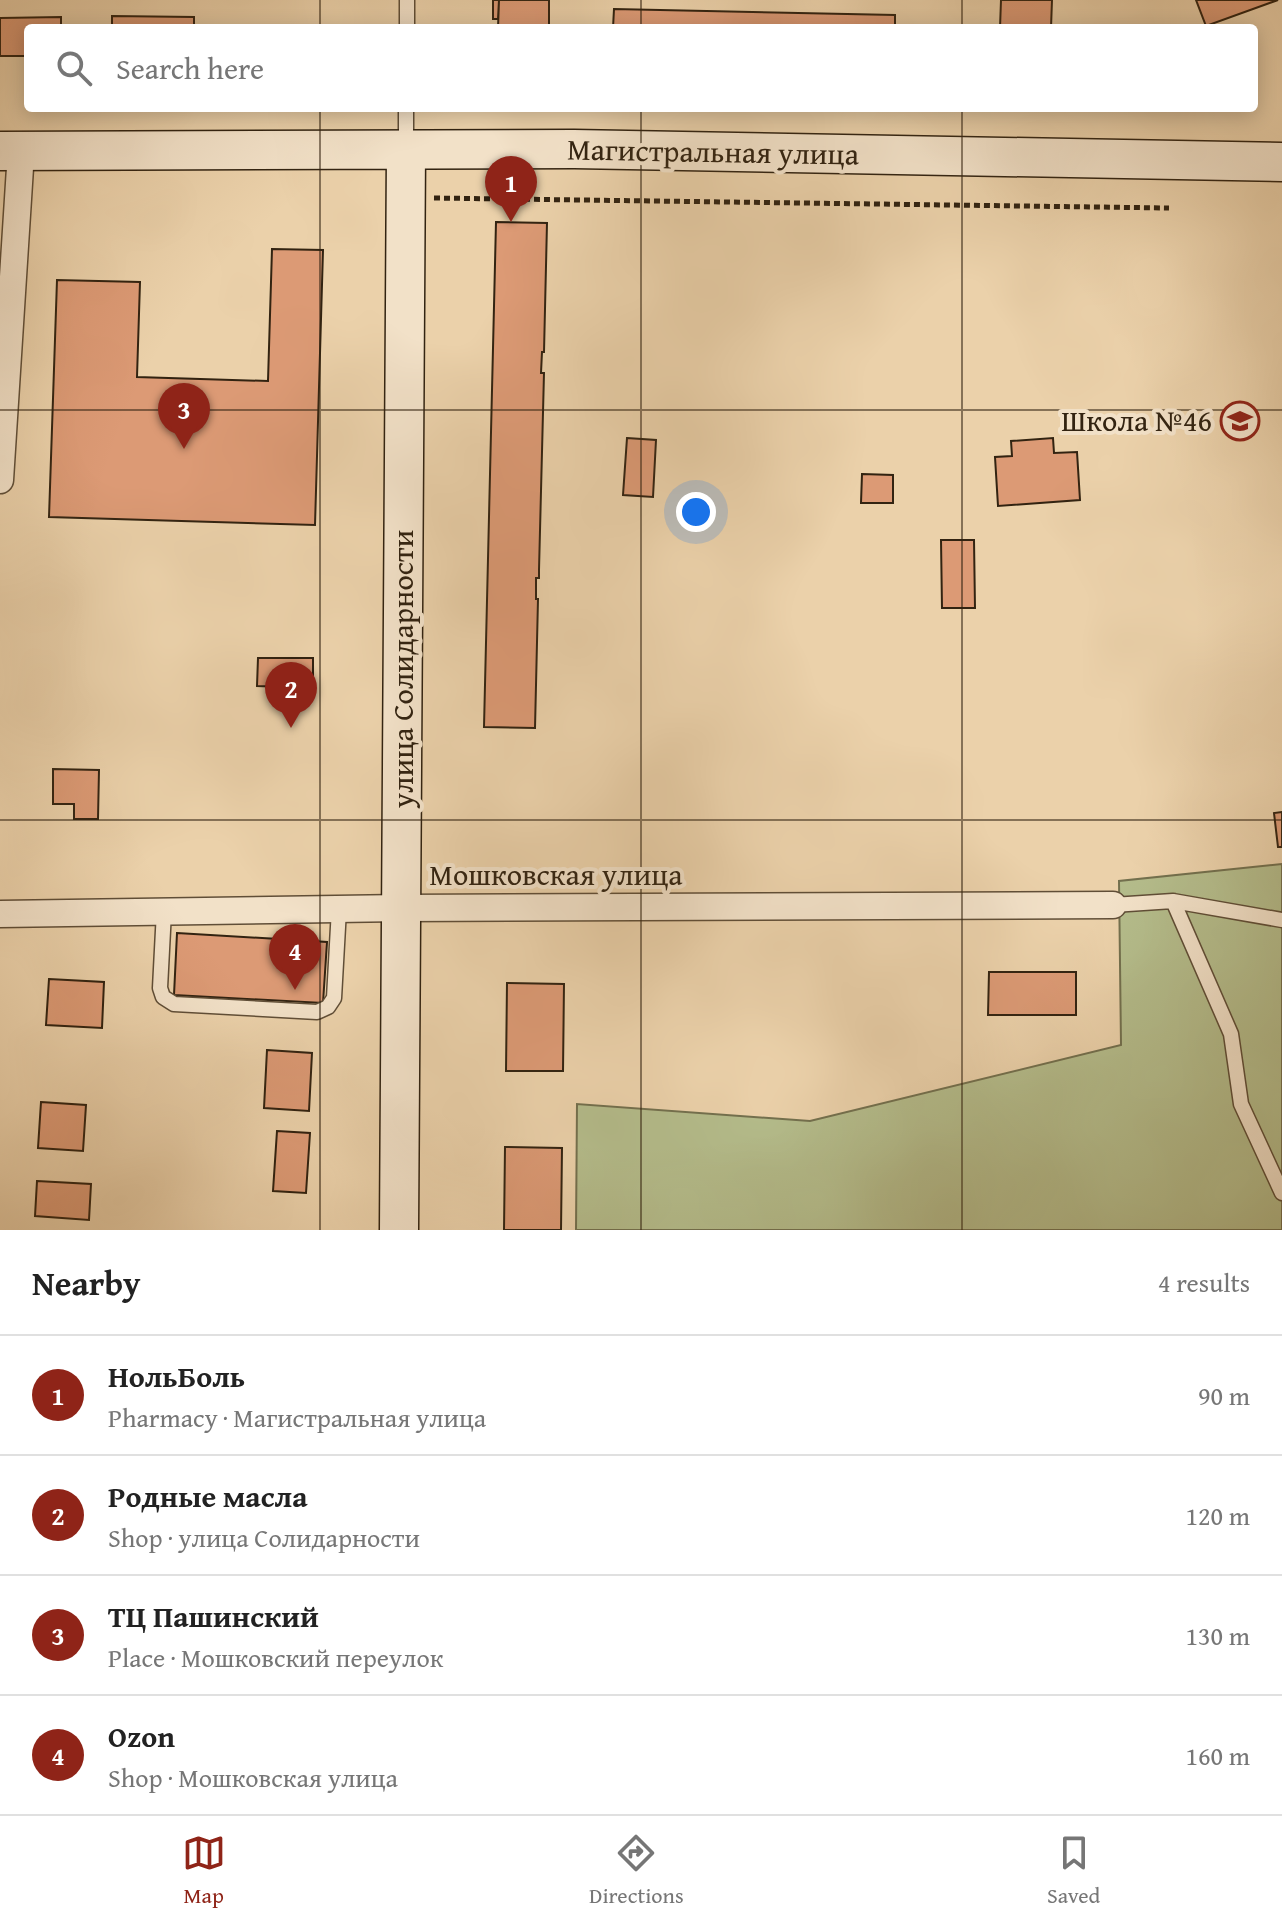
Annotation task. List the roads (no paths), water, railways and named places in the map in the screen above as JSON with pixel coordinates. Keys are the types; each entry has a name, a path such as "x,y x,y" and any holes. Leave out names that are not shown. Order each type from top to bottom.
{"main road":[{"name":"Магистральная улица","path":"10,152 574,149 1282,162"},
{"name":"улица Солидарности","path":"399,1230 406,151"}],"street":[{"path":"0,480 10,152"},
{"name":"Мошковская улица","path":"0,914 402,908 1113,905"}],"lane":[{"path":"407,0 407,24"},
{"name":"улица Солидарности","path":"406,112 406,151"},
{"path":"1173,901 1231,1034 1241,1104 1282,1193"},
{"path":"1113,905 1173,901 1282,920"},
{"path":"164,911 160,988 167,1001 174,1004 317,1012 328,1007 334,998 339,909"}],"place":[{"name":"НольБоль","path":"511,222"},
{"name":"Школа №46","path":"1240,421"},
{"name":"ТЦ Пашинский","path":"184,449"},
{"name":"Родные масла","path":"291,728"},
{"name":"Ozon","path":"295,990"}]}
